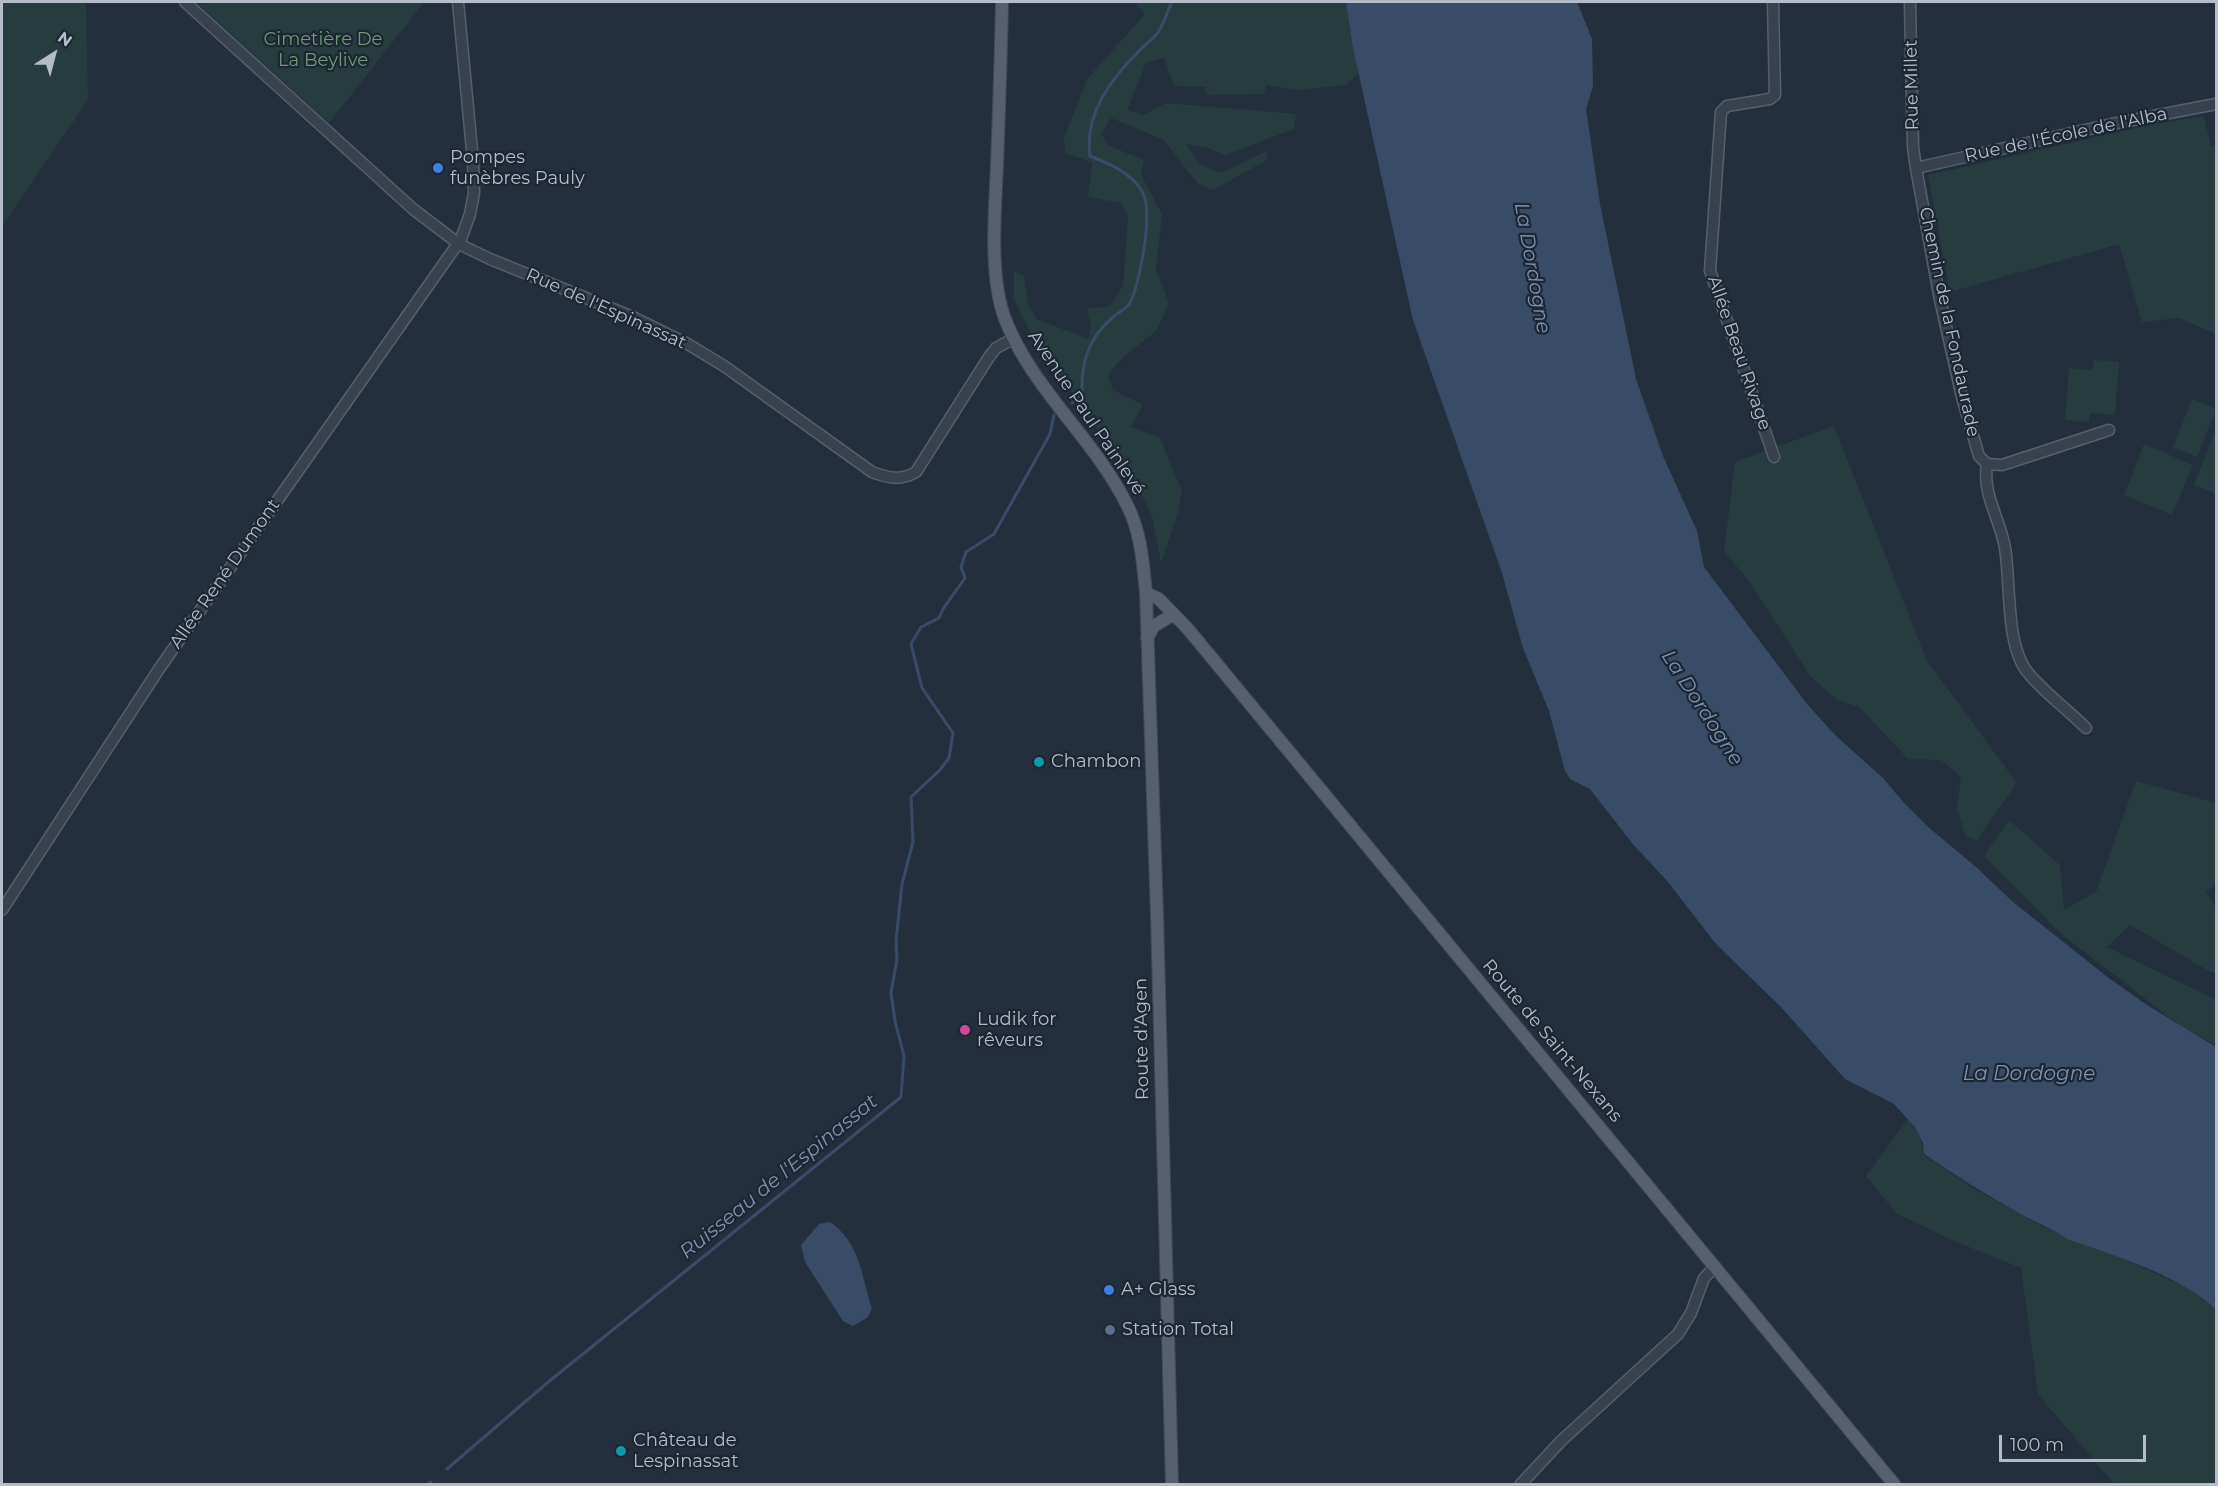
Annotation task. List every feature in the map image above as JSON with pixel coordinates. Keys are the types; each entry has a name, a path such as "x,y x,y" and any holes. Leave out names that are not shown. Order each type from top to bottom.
{"main road":[{"name":"Avenue Paul Painlevé","path":"1002,2 995,225 996,257 1004,315 1013,339 1031,369 1114,482 1128,506 1137,530 1143,557 1146,598"},
{"name":"Route de Saint-Nexans","path":"1146,598 1175,619 1894,1485"},
{"name":"Route d'Agen","path":"1146,598 1172,1485"},
{"path":"1147,639 1154,626 1175,619"}],"street":[{"name":"Rue de l'Espinassat","path":"185,2 413,209 459,244 490,259 633,317 686,343 724,366 872,472 889,478 907,478 916,472 989,357 996,348 1013,339"},
{"name":"Allée René Dumont","path":"2,910 159,669 429,283 459,244 470,214 474,193 458,2"},
{"name":"Allée Beau Rivage","path":"1773,2 1775,95 1770,99 1727,106 1721,112 1710,271 1774,457"},
{"name":"Rue Millet","path":"1910,2 1913,147 1916,168"},
{"name":"Rue de l'École de l'Alba","path":"1916,168 2112,124 2217,104"},
{"name":"Chemin de la Fondaurade","path":"1916,168 1940,300 1962,397 1978,456 1988,464 1985,480 2005,548 2007,592 2017,651 2028,673 2086,728"},
{"path":"1988,464 2002,465 2109,430"},
{"path":"1521,1485 1561,1441 1678,1334 1691,1313 1704,1278 1715,1267"}],"green space":[{"path":"2,2 86,2 88,100 2,226"},
{"name":"Cimetière De La Beylive","path":"196,2 424,2 329,123"},
{"path":"1134,2 1352,2 1359,73 1346,85 1299,90 1266,85 1264,94 1207,95 1205,87 1174,86 1164,58 1146,63 1127,110 1143,115 1166,103 1296,114 1294,129 1225,155 1208,148 1186,144 1199,164 1221,173 1267,151 1267,160 1213,190 1198,184 1164,140 1111,118 1101,134 1109,146 1144,160 1141,175 1162,214 1156,270 1169,303 1157,330 1119,361 1108,376 1113,390 1143,405 1131,427 1160,438 1182,491 1177,516 1161,563 1152,516 1138,488 1033,338 1014,299 1014,271 1024,276 1028,305 1037,319 1088,339 1091,327 1087,309 1110,306 1123,286 1128,216 1121,203 1088,197 1092,162 1065,153 1064,138 1087,79 1145,14"},
{"path":"2204,116 2211,146 2216,146 2216,334 2179,318 2142,322 2119,244 1950,292 1928,175 2154,124"},
{"path":"2094,360 2119,362 2115,415 2090,413 2089,422 2065,420 2069,368 2093,370"},
{"path":"2192,399 2216,409 2197,457 2173,447"},
{"path":"1834,426 1927,661 2017,783 1976,841 1965,835 1957,808 1961,777 1941,760 1908,759 1859,707 1837,700 1811,677 1749,581 1724,551 1735,462"},
{"path":"2216,429 2216,494 2194,485"},
{"path":"2144,444 2193,465 2172,515 2124,495"},
{"path":"2136,781 2216,803 2216,884 2206,892 2216,907 2216,973 2130,925 2107,947 2216,1000 2216,1045 2183,1028 2060,933 1984,856 2009,820 2060,865 2064,910 2096,892"},
{"path":"1908,1119 1919,1136 1924,1155 1973,1188 2042,1226 2060,1233 2067,1239 2126,1260 2190,1289 2216,1310 2216,1484 2114,1484 2038,1394 2021,1268 1947,1238 1896,1213 1866,1176"}],"water":[{"name":"La Dordogne","path":"1346,2 1577,2 1592,39 1593,86 1586,109 1600,204 1636,379 1663,456 1697,531 1704,567 1807,704 1835,735 1883,778 1927,826 2013,902 2110,979 2147,1005 2216,1047 2216,1310 2185,1287 2166,1277 2067,1239 1993,1198 1924,1154 1923,1143 1915,1127 1894,1104 1845,1079 1781,1007 1716,944 1668,882 1632,843 1590,789 1570,779 1565,771 1549,711 1523,648 1502,573 1413,320 1353,48"},
{"path":"830,1222 848,1240 854,1250 872,1309 867,1318 853,1326 843,1321 805,1262 801,1245 819,1224"}],"waterway":[{"name":"Ruisseau de l'Espinassat","path":"1072,403 1082,394 1083,372 1092,342 1104,325 1130,303 1138,280 1146,230 1145,201 1137,184 1119,169 1090,156 1091,126 1095,112 1110,85 1158,32 1172,2"},
{"name":"Ruisseau de l'Espinassat","path":"447,1469 547,1383 901,1097 904,1056 891,993 897,959 896,941 902,884 913,842 911,797 940,770 949,758 953,733 922,688 911,644 921,627 939,618 965,578 961,567 966,552 994,534 1050,434 1054,415"},
{"name":"Ruisseau de l'Espinassat","path":"427,1484 431,1482"}],"place":[{"name":"Pompes funèbres Pauly","path":"438,168"},
{"name":"Chambon","path":"1039,762"},
{"name":"Ludik for rêveurs","path":"965,1030"},
{"name":"A+ Glass","path":"1109,1290"},
{"name":"Station Total","path":"1110,1330"},
{"name":"Château de Lespinassat","path":"621,1451"}]}
